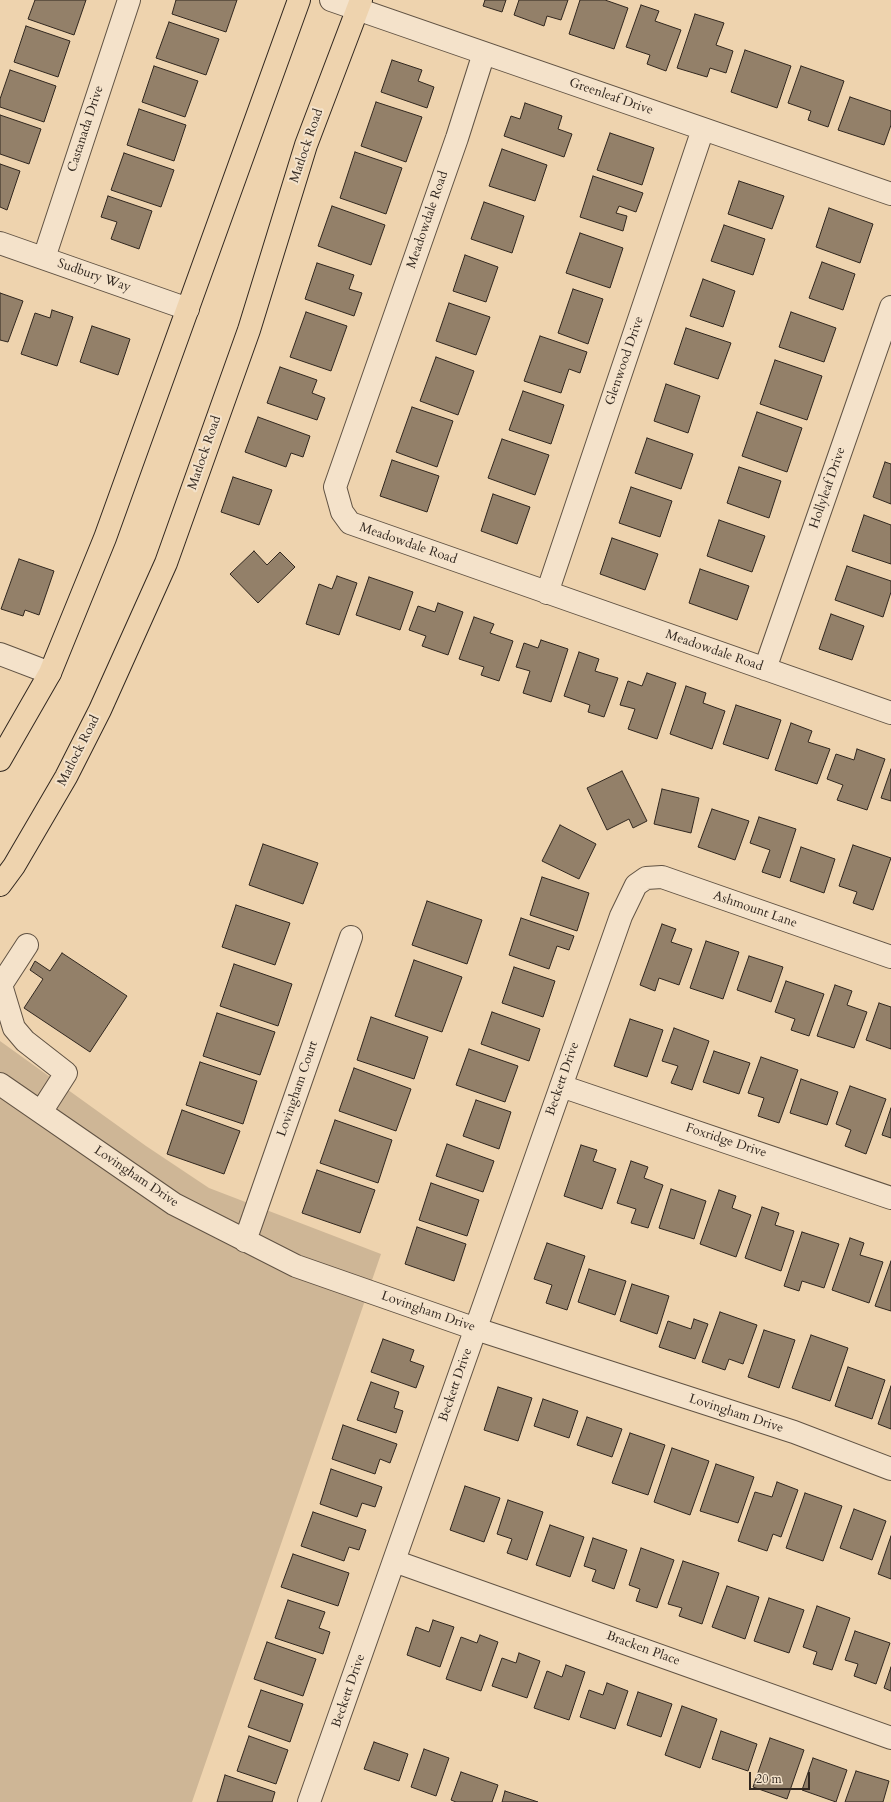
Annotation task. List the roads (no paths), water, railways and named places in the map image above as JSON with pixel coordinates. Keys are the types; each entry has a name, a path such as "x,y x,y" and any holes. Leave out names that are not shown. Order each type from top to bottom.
{"main road":[{"path":"0,760 50,672 108,531 299,0"},
{"name":"Matlock Road","path":"0,885 14,866 70,770 100,710 166,563 249,330 306,145 360,5"}],"street":[{"name":"Castanada Drive","path":"44,258 129,0"},
{"name":"Greenleaf Drive","path":"331,0 360,5 484,53 891,194"},
{"name":"Meadowdale Road","path":"484,53 457,138 335,487 342,512 350,523 891,713"},
{"name":"Glenwood Drive","path":"547,592 703,129"},
{"name":"Sudbury Way","path":"0,243 188,308"},
{"name":"Hollyleaf Drive","path":"765,669 891,307"},
{"path":"0,654 50,672"},
{"name":"Ashmount Lane","path":"629,902 636,885 646,878 662,877 891,957"},
{"name":"Beckett Drive","path":"313,1801 394,1561 621,916 629,902"},
{"name":"Lovingham Court","path":"246,1241 351,937"},
{"path":"27,945 0,985 14,1028 25,1041 66,1072 41,1112"},
{"name":"Lovingham Drive","path":"0,1084 174,1204 296,1266 476,1329 794,1432 891,1469"},
{"name":"Foxridge Drive","path":"561,1086 891,1198"},
{"name":"Bracken Place","path":"394,1561 891,1738"}]}
